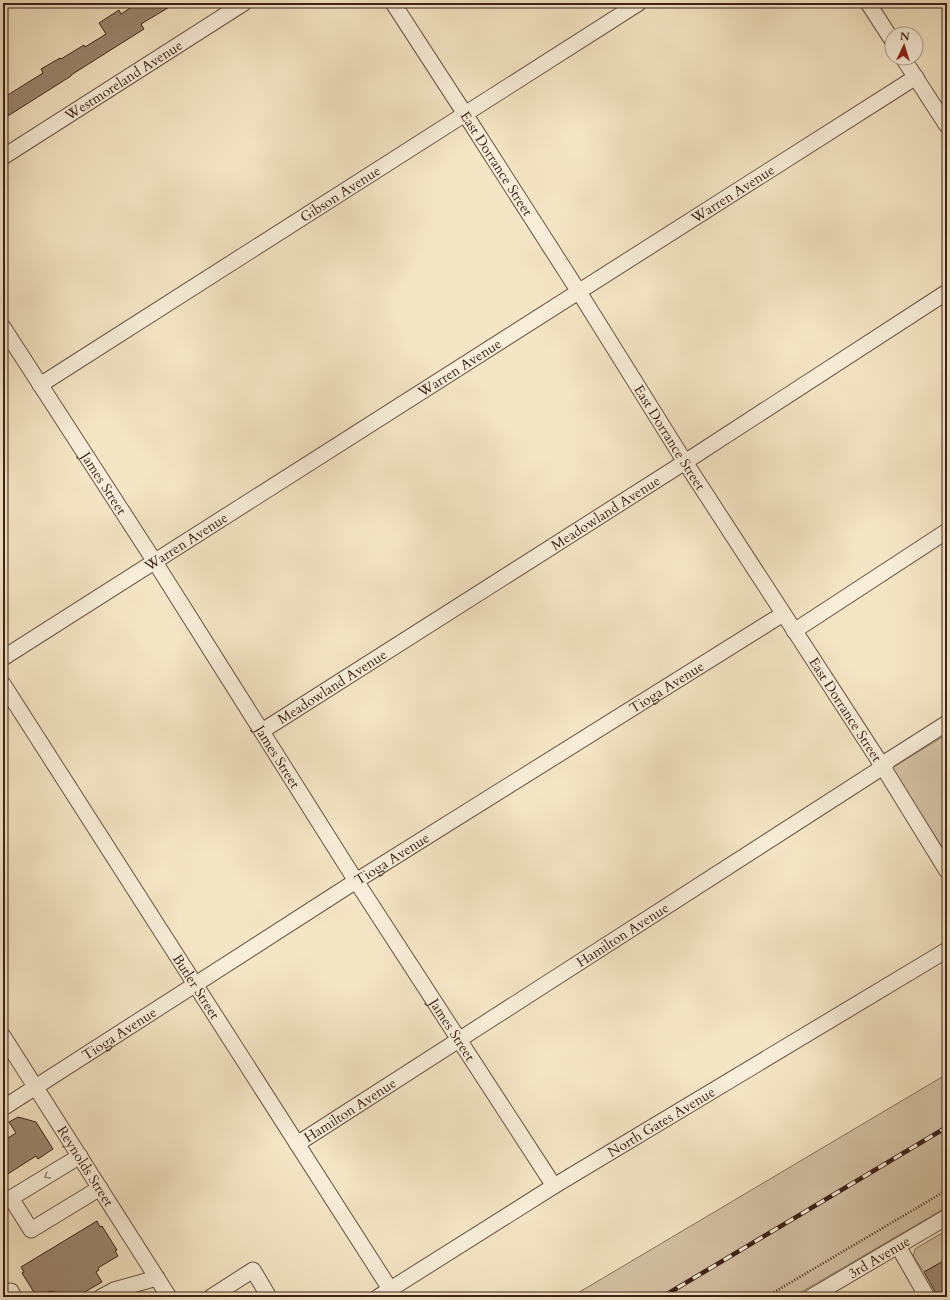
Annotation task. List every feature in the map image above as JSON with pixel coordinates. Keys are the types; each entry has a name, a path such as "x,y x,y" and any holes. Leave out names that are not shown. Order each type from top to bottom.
{"street":[{"name":"Westmoreland Avenue","path":"3,157 244,3"},
{"name":"East Dorrance Street","path":"392,3 466,114 685,462 883,767 947,871"},
{"name":"Gibson Avenue","path":"40,385 640,3"},
{"path":"868,3 884,28"},
{"path":"908,66 947,126"},
{"name":"Warren Avenue","path":"3,658 916,78"},
{"name":"Meadowland Avenue","path":"262,731 685,462 947,292"},
{"name":"James Street","path":"3,327 155,562 356,881 554,1186"},
{"path":"794,631 947,532"},
{"name":"Tioga Avenue","path":"3,1108 356,881 783,614"},
{"name":"Butler Street","path":"3,684 297,1144 384,1293"},
{"name":"Hamilton Avenue","path":"297,1144 883,767 889,760 947,723"},
{"name":"North Gates Avenue","path":"384,1293 554,1186 947,950"},
{"name":"Reynolds Street","path":"3,1036 169,1297"},
{"path":"80,1156 11,1198 32,1230 100,1188"},
{"name":"3rd Avenue","path":"811,1297 834,1291 898,1246 947,1218"},
{"path":"898,1246 927,1297"},
{"path":"211,1297 253,1270 269,1297"},
{"path":"101,1297 114,1290 157,1278"},
{"path":"3,1296 11,1291 14,1297"}],"path":[{"path":"766,1297 947,1190"}],"shaded area":[{"path":"947,734 947,855 892,768"},
{"path":"947,1074 947,1207 793,1297 571,1297"},
{"path":"947,1230 947,1259 924,1272 913,1256 915,1249"}],"building":[{"path":"138,3 176,3 141,24 144,29 3,119 3,98 43,73 41,69 84,45 85,47 106,34 99,23 119,10 121,14"},
{"path":"18,1117 36,1122 53,1149 38,1159 36,1156 3,1177 3,1141 16,1133 9,1122"},
{"path":"97,1221 100,1227 102,1226 117,1250 115,1251 118,1256 98,1268 99,1270 96,1272 102,1282 76,1297 69,1297 68,1295 50,1291 38,1297 22,1273 24,1272 21,1267"},
{"path":"947,1259 947,1297 938,1297 924,1272"}],"railway":[{"path":"662,1297 947,1127"}]}
